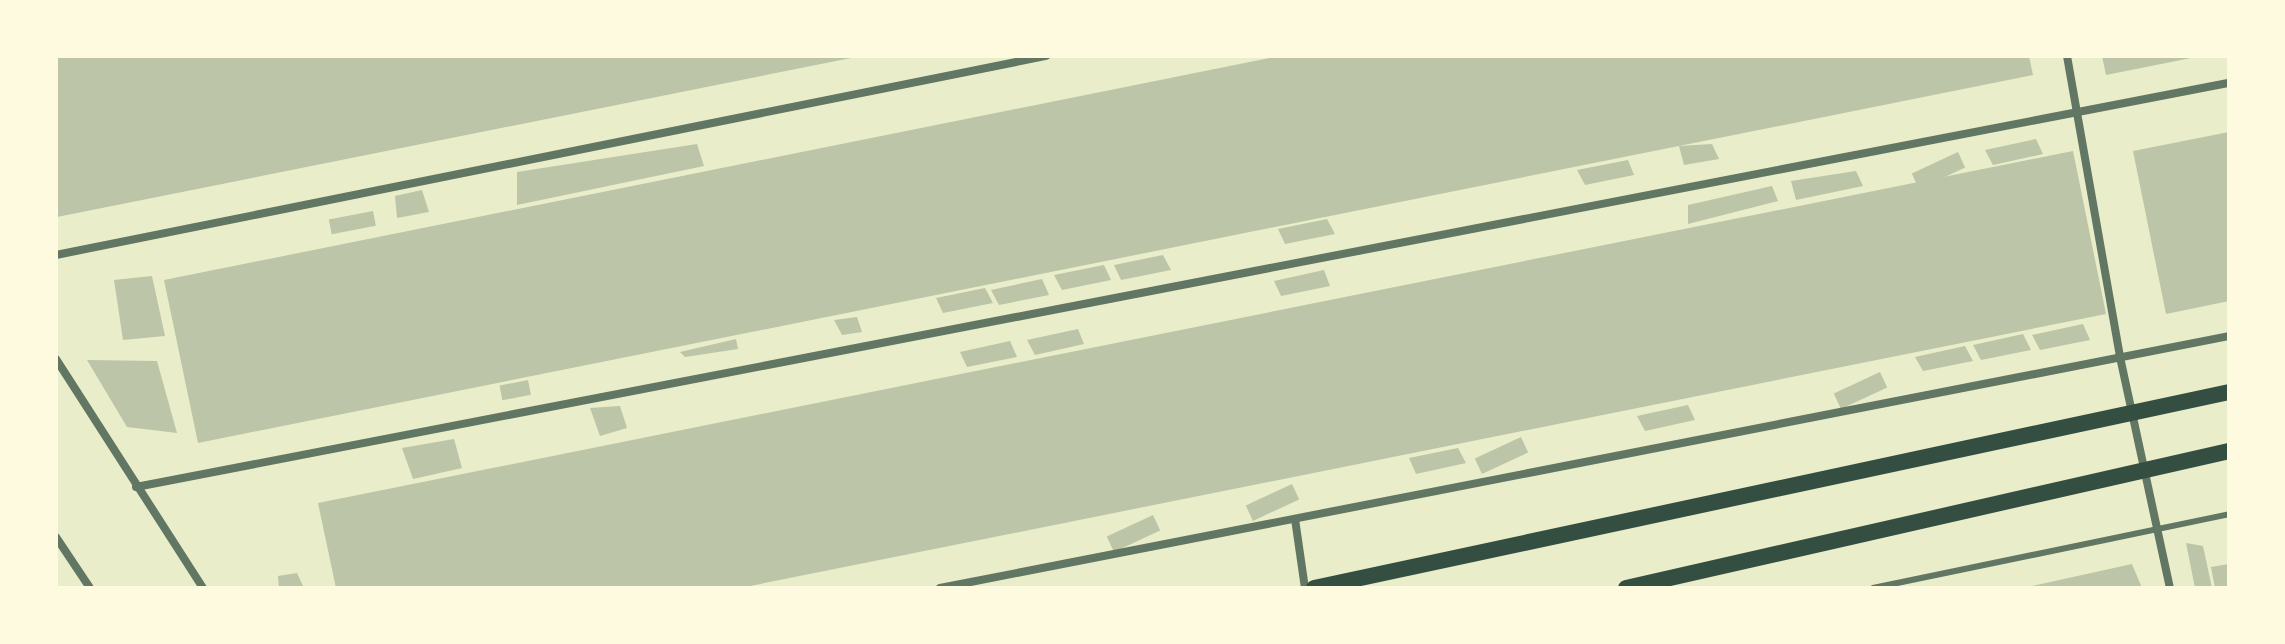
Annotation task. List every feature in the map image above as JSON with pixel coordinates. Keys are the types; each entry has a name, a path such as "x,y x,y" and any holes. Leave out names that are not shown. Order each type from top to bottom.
{"main road":[{"path":"1314,588 2133,410 2229,392"},
{"path":"1626,588 2229,451"}],"street":[{"path":"56,255 1046,56"},
{"path":"2067,56 2120,357 2170,588"},
{"path":"136,487 1499,228 1805,161 2077,114 2229,83"},
{"path":"940,588 2229,336"},
{"path":"56,359 203,588"},
{"path":"1295,519 1305,588"},
{"path":"56,537 90,588"}],"lane":[{"path":"1873,588 2229,514"}],"building":[{"path":"56,56 856,56 856,57 57,217"},
{"path":"1280,56 2029,56 2033,75 198,443 164,280"},
{"path":"2102,56 2196,56 2196,57 2106,75"},
{"path":"2229,132 2229,301 2166,314 2133,151"},
{"path":"2036,139 2043,154 1993,165 1985,150"},
{"path":"697,144 704,166 517,205 517,172"},
{"path":"1712,144 1719,159 1684,165 1679,146"},
{"path":"2073,151 2106,314 740,588 336,588 318,503"},
{"path":"1958,152 1965,167 1919,189 1912,174"},
{"path":"1628,160 1634,175 1585,185 1577,170"},
{"path":"1856,171 1863,186 1796,200 1791,181"},
{"path":"1772,186 1778,201 1688,224 1688,205"},
{"path":"422,190 429,212 397,218 395,196"},
{"path":"373,211 376,226 332,234 329,220"},
{"path":"1327,219 1335,234 1285,244 1278,229"},
{"path":"1163,255 1171,270 1121,280 1114,265"},
{"path":"1104,265 1111,280 1062,290 1054,275"},
{"path":"1324,270 1330,286 1281,296 1274,281"},
{"path":"152,276 165,336 123,340 114,280"},
{"path":"1042,279 1049,295 999,305 991,290"},
{"path":"985,288 993,303 943,313 936,298"},
{"path":"857,317 862,332 842,335 834,320"},
{"path":"2083,324 2090,340 2040,350 2032,335"},
{"path":"1078,329 1084,344 1035,355 1027,340"},
{"path":"2023,334 2031,350 1981,360 1973,345"},
{"path":"736,339 738,349 685,357 680,352"},
{"path":"1010,341 1017,357 967,367 960,352"},
{"path":"1965,346 1973,361 1923,371 1915,357"},
{"path":"87,360 157,361 177,433 127,427"},
{"path":"1880,372 1887,387 1841,409 1834,394"},
{"path":"528,380 531,395 502,400 500,386"},
{"path":"1688,405 1695,420 1645,431 1637,416"},
{"path":"620,406 627,428 600,436 590,408"},
{"path":"1521,437 1528,452 1482,474 1475,459"},
{"path":"454,439 462,468 413,479 402,448"},
{"path":"1458,448 1466,463 1416,474 1409,458"},
{"path":"1292,484 1299,499 1253,521 1246,506"},
{"path":"1153,515 1160,530 1114,552 1107,537"},
{"path":"2186,543 2203,546 2212,588 2195,588"},
{"path":"2132,564 2142,588 2028,588 2028,587"},
{"path":"2229,564 2229,588 2215,588 2211,567"},
{"path":"297,573 304,588 279,588 278,576"}]}
